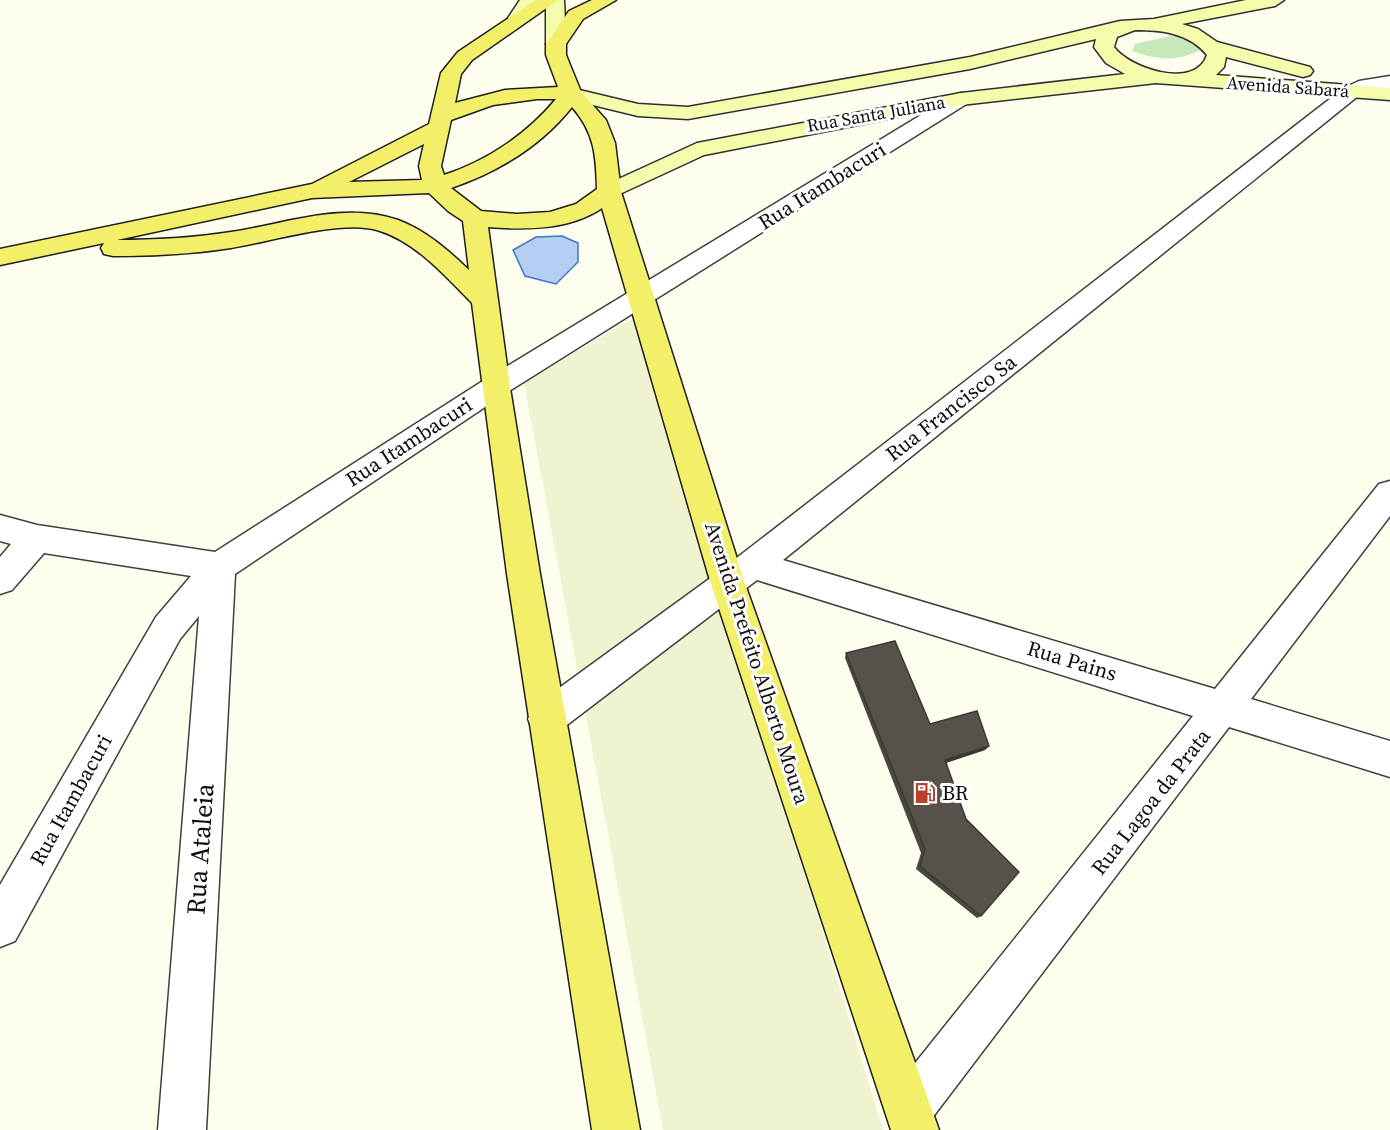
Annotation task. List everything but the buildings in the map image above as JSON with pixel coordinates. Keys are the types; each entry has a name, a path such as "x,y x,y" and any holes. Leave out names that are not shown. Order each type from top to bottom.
{"main road":[{"path":"518,18 529,0"},
{"path":"549,0 518,18 465,56 451,73 429,166 435,186 456,206 475,218 517,222 552,219 584,209 609,192"},
{"path":"555,0 556,54 571,94"},
{"path":"556,44 576,15 607,0"},
{"path":"1151,24 1275,0"},
{"path":"1186,79 1211,71 1217,64 1217,56 1210,46 1253,6"},
{"name":"Rua Santa Juliana","path":"571,94 638,110 688,113 970,63 1120,27 1151,24"},
{"name":"Avenida Sabará","path":"1151,24 1186,31 1210,46 1261,62 1359,88 1390,93"},
{"path":"1120,27 1110,32 1104,39 1104,47 1110,56 1120,65 1155,77"},
{"name":"Rua Santa Juliana","path":"609,192 697,150 960,99 1155,77"},
{"name":"Avenida Sabará","path":"1155,77 1359,88"},
{"path":"312,192 441,122 471,103 504,94 538,91 571,94"},
{"path":"0,257 312,192 435,186 464,176 518,147 547,124 571,94"},
{"name":"Avenida Prefeito Alberto Moura","path":"571,94 595,120 604,143 609,192 643,297 740,574 912,1119"},
{"path":"475,218 496,386 546,719 616,1130"},
{"path":"45,247 152,248 230,241 335,223 372,221 410,235 487,302"}],"street":[{"path":"1359,88 1390,82"},
{"name":"Rua Francisco Sa","path":"546,719 740,574 1359,88"},
{"name":"Rua Itambacuri","path":"0,926 168,628 219,567 496,386 960,99"},
{"name":"Rua Lagoa da Prata","path":"912,1119 1390,493"},
{"path":"0,528 37,538 219,567"},
{"path":"0,580 37,538"},
{"name":"Rua Ataleia","path":"182,1130 219,567"},
{"name":"Rua Pains","path":"740,574 1225,707 1390,759"}],"green space":[{"path":"1174,35 1190,38 1201,50 1175,58 1150,56 1132,51 1135,44"},
{"path":"635,317 883,1130 663,1130 524,383"}],"water":[{"path":"562,236 578,243 578,262 556,284 525,276 513,250 536,237"}],"place":[{"name":"BR","path":"925,793"}]}
